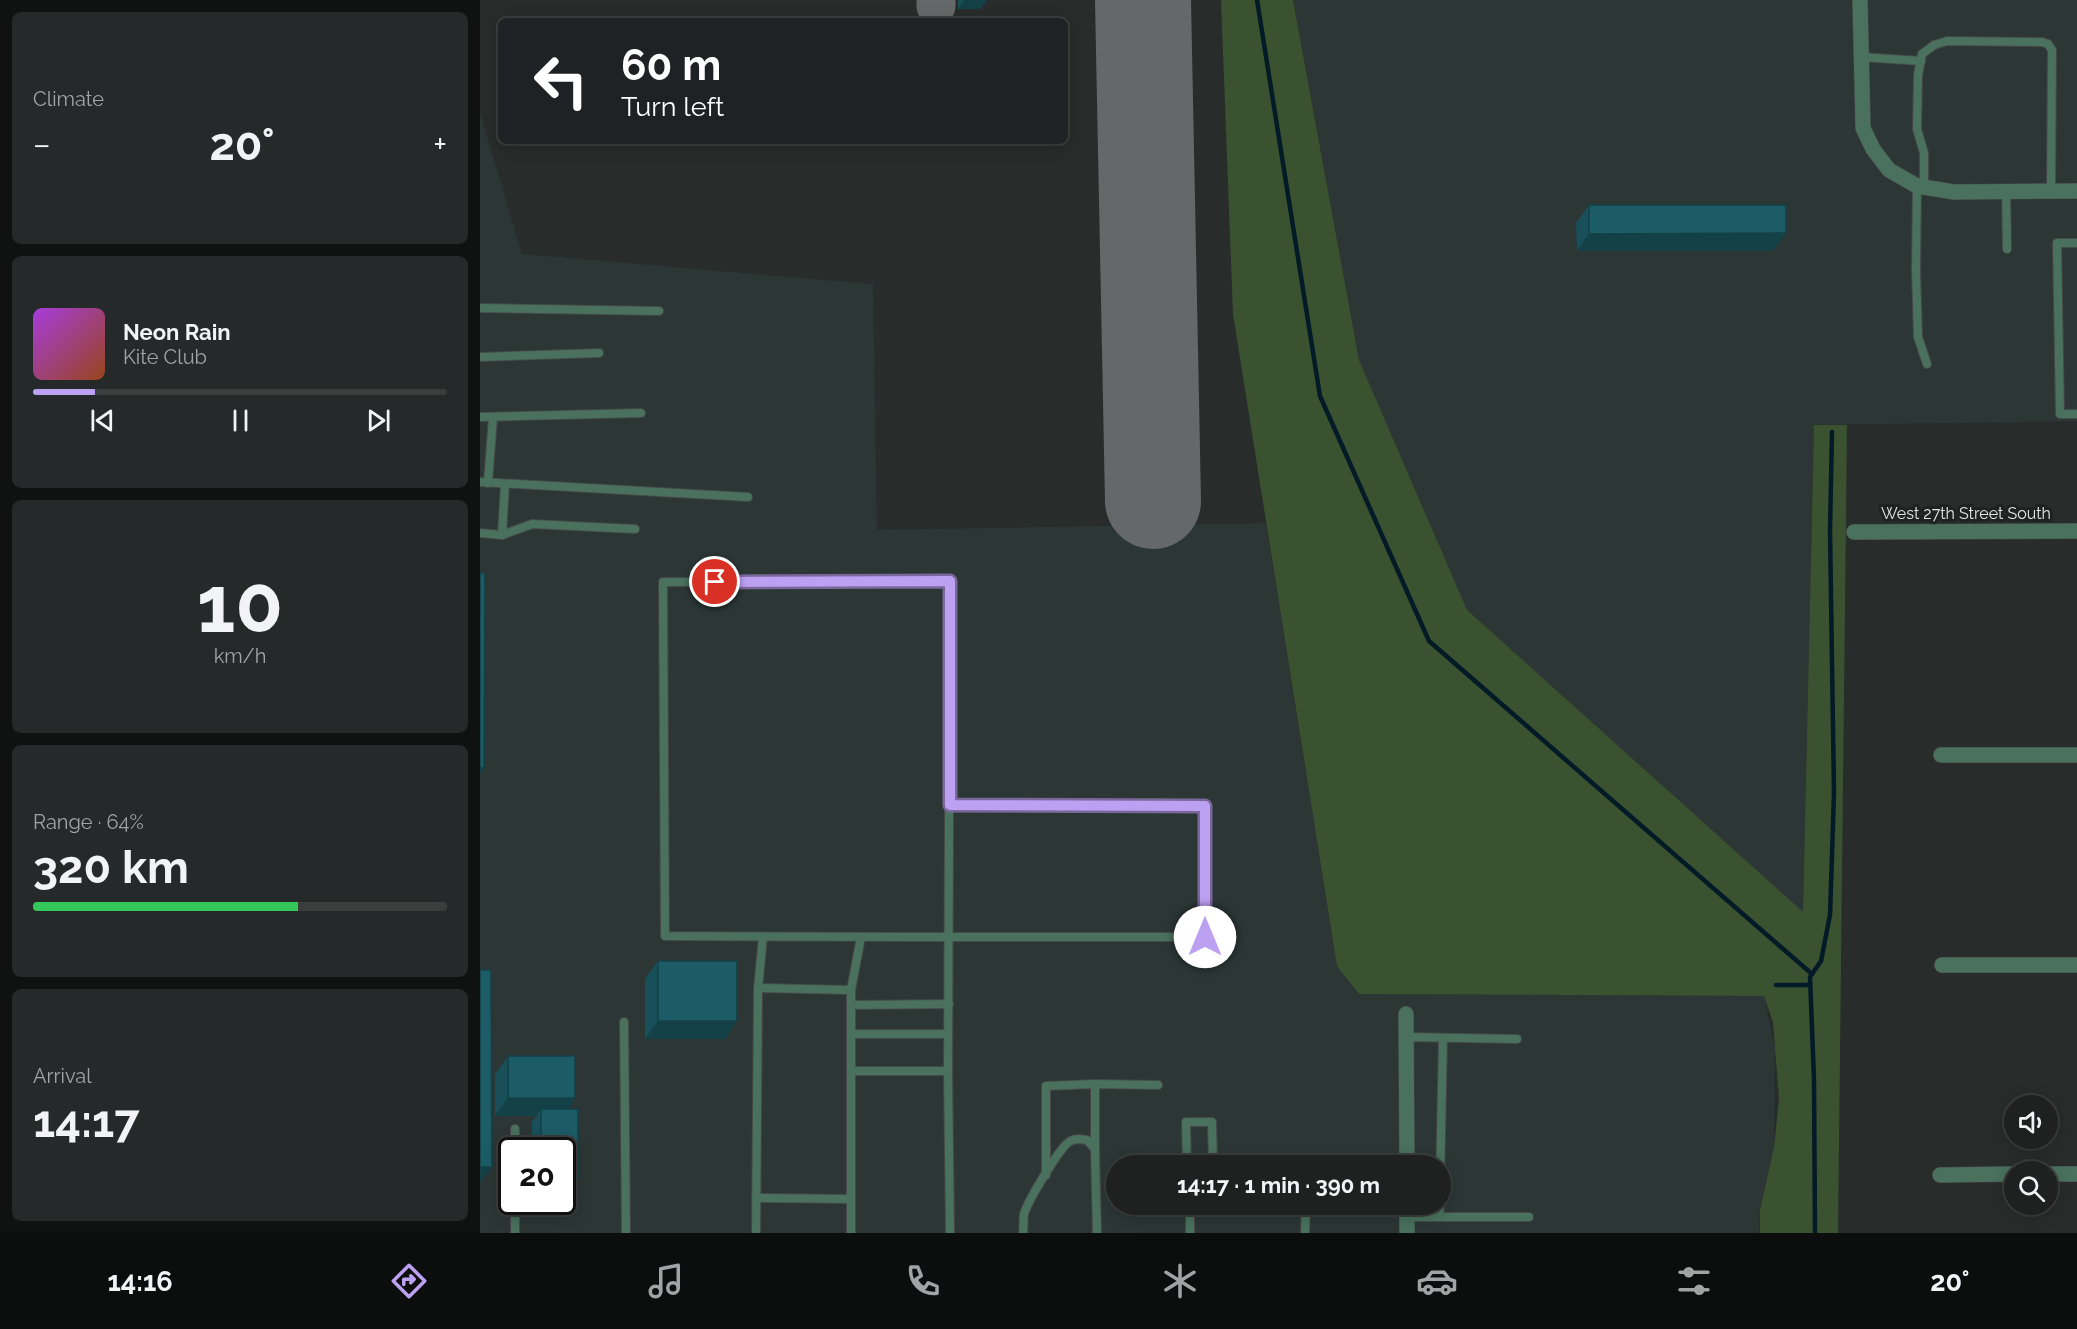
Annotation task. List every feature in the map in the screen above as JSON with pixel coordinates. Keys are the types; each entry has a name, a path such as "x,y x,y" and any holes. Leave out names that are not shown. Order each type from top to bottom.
{"street":[{"path":"1860,0 1863,128 1889,170 1921,188 1954,192 2077,191"},
{"name":"West 27th Street South","path":"1854,532 2077,531"},
{"path":"1941,755 2077,755"},
{"path":"1942,965 2077,965"},
{"path":"1406,1014 1407,1155"},
{"path":"1940,1175 2004,1174"},
{"path":"2058,1174 2077,1174"}],"lane":[{"path":"1927,364 1918,337 1916,271 1924,153 1917,129 1918,75 1922,54 1934,45 1947,41 2042,42 2048,44 2052,50 2053,64 2051,191"},
{"path":"1862,57 1921,61"},
{"path":"2006,192 2007,249"},
{"path":"2077,243 2057,243 2060,414 2077,414"},
{"path":"480,308 659,312"},
{"path":"480,357 599,353"},
{"path":"480,417 641,413"},
{"path":"492,417 484,482 748,497"},
{"path":"502,535 505,484"},
{"path":"480,532 502,535 532,524 636,530"},
{"path":"950,805 1205,806 1205,937 949,938 665,936 663,582 950,581 950,805 949,938 949,1004 948,1034 950,1233"},
{"path":"756,1233 758,988 763,937"},
{"path":"851,1233 851,990 861,937"},
{"path":"758,988 851,990"},
{"path":"851,1005 949,1004"},
{"path":"624,1022 626,1233"},
{"path":"851,1034 948,1034"},
{"path":"1406,1037 1517,1039"},
{"path":"1441,1155 1443,1038"},
{"path":"852,1071 948,1071"},
{"path":"1095,1084 1097,1233"},
{"path":"1046,1175 1046,1086 1158,1085"},
{"path":"1187,1155 1186,1122 1212,1122 1213,1155"},
{"path":"515,1129 515,1137"},
{"path":"1023,1233 1024,1215 1062,1149 1069,1142 1077,1139 1087,1140 1095,1149"},
{"path":"756,1198 851,1199"},
{"path":"515,1215 515,1233"},
{"path":"1189,1215 1191,1233"},
{"path":"1305,1233 1306,1215"},
{"path":"1407,1218 1529,1217"}],"shaded area":[{"path":"1293,0 2077,0 2077,421 1814,425 1803,913 1467,611 1359,360"},
{"path":"480,113 522,254 873,284 877,530 1266,523 1337,965 1359,994 1764,996 1775,1048 1774,1147 1760,1210 1759,1233 480,1233"}],"green space":[{"path":"1221,0 1293,0 1359,360 1467,610 1803,912 1814,425 1847,425 1838,1233 1760,1233 1760,1210 1774,1147 1779,1099 1773,1022 1764,996 1359,994 1337,966 1233,314"}],"building":[{"path":"1589,205 1786,205 1786,233 1589,234"},
{"path":"480,573 485,573 484,768 480,768"},
{"path":"658,961 737,961 737,1021 658,1021"},
{"path":"480,970 491,970 492,1167 480,1167"},
{"path":"508,1056 575,1056 575,1098 508,1098"},
{"path":"541,1109 578,1109 578,1179 576,1179 576,1137 541,1137"}],"waterway":[{"path":"1257,0 1320,396 1429,641 1812,974"},
{"path":"1815,1233 1814,1080 1810,977 1821,961 1830,915 1834,793 1830,530 1832,432"},
{"path":"1776,985 1810,985"}],"taxiway":[{"path":"936,0 936,6"}],"runway":[{"path":"1143,0 1153,501"}],"route":[{"path":"715,582 950,581 950,805 1205,806 1205,937"}]}
